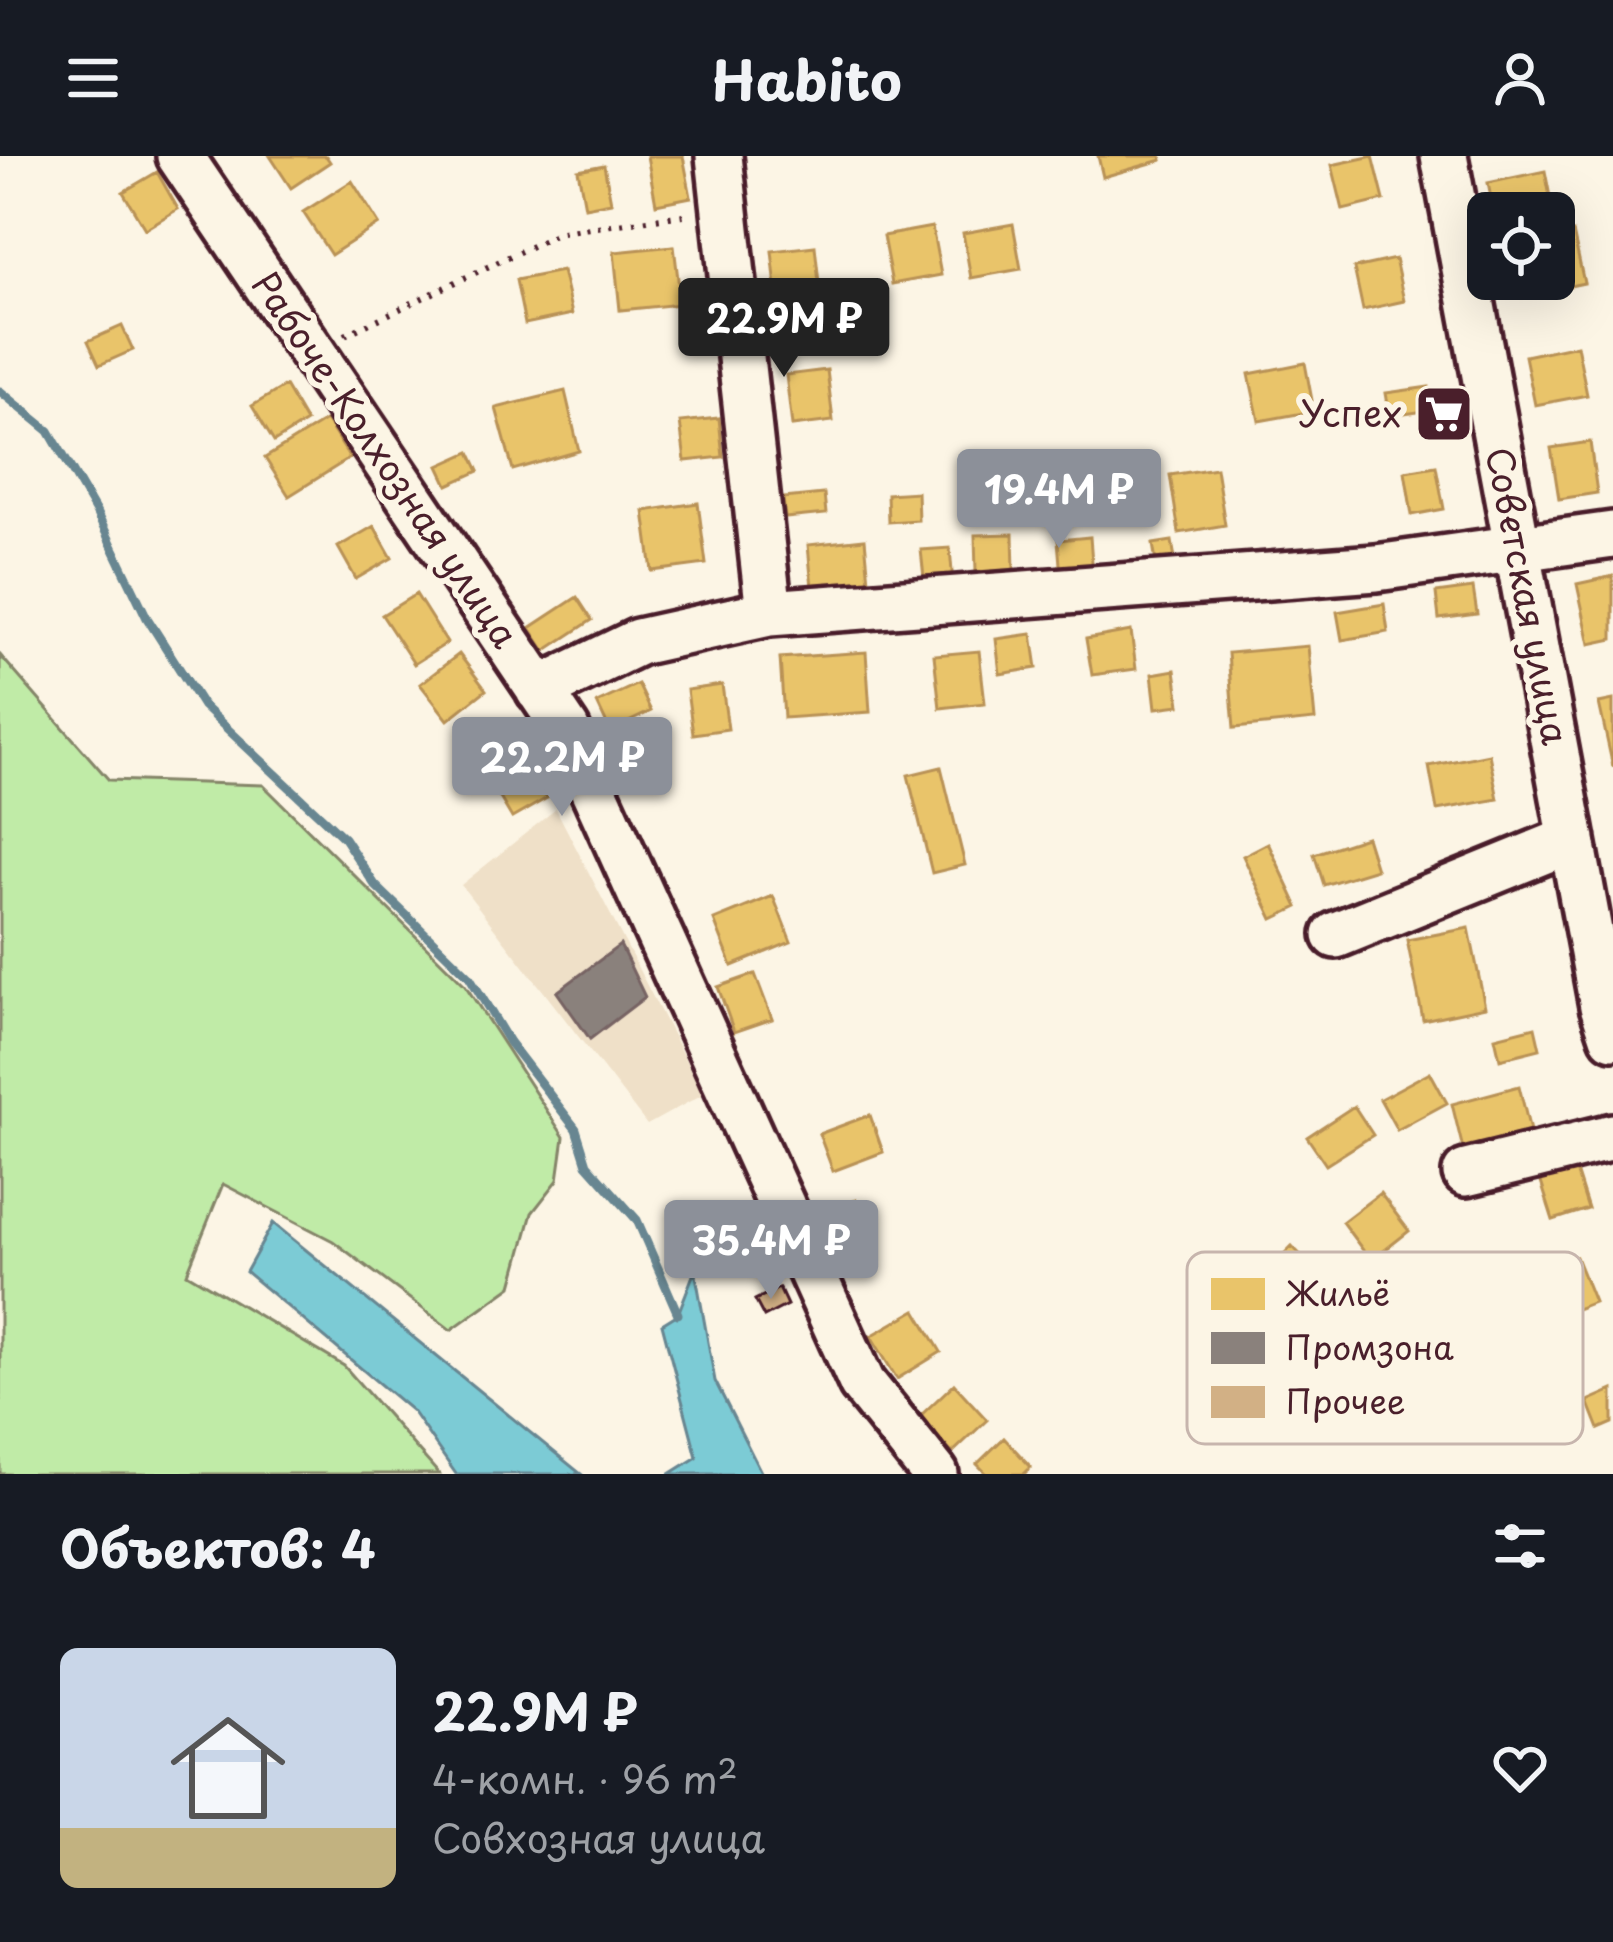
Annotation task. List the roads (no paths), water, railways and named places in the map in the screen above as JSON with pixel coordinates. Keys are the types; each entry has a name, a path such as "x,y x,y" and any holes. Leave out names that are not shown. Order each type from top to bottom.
{"street":[{"name":"Рабоче-Колхозная улица","path":"180,156 566,729 862,1383 935,1474"},
{"path":"719,156 770,613"},
{"name":"Советская улица","path":"1444,156 1603,1006 1613,1036"},
{"path":"539,690 638,642 770,613 1376,568 1613,535"},
{"path":"1336,935 1572,839"},
{"path":"1466,1173 1613,1137"}],"water":[{"path":"273,1223 581,1474 456,1474 412,1411 246,1272"},
{"path":"695,1270 715,1381 762,1474 670,1474 697,1457 662,1324 678,1314"}],"waterway":[{"path":"0,391 49,431 96,512 147,618 203,706 344,838 375,885 469,976 509,1042 576,1129 587,1164 637,1220 678,1314"}],"place":[{"name":"Успех","path":"1444,414"}]}
